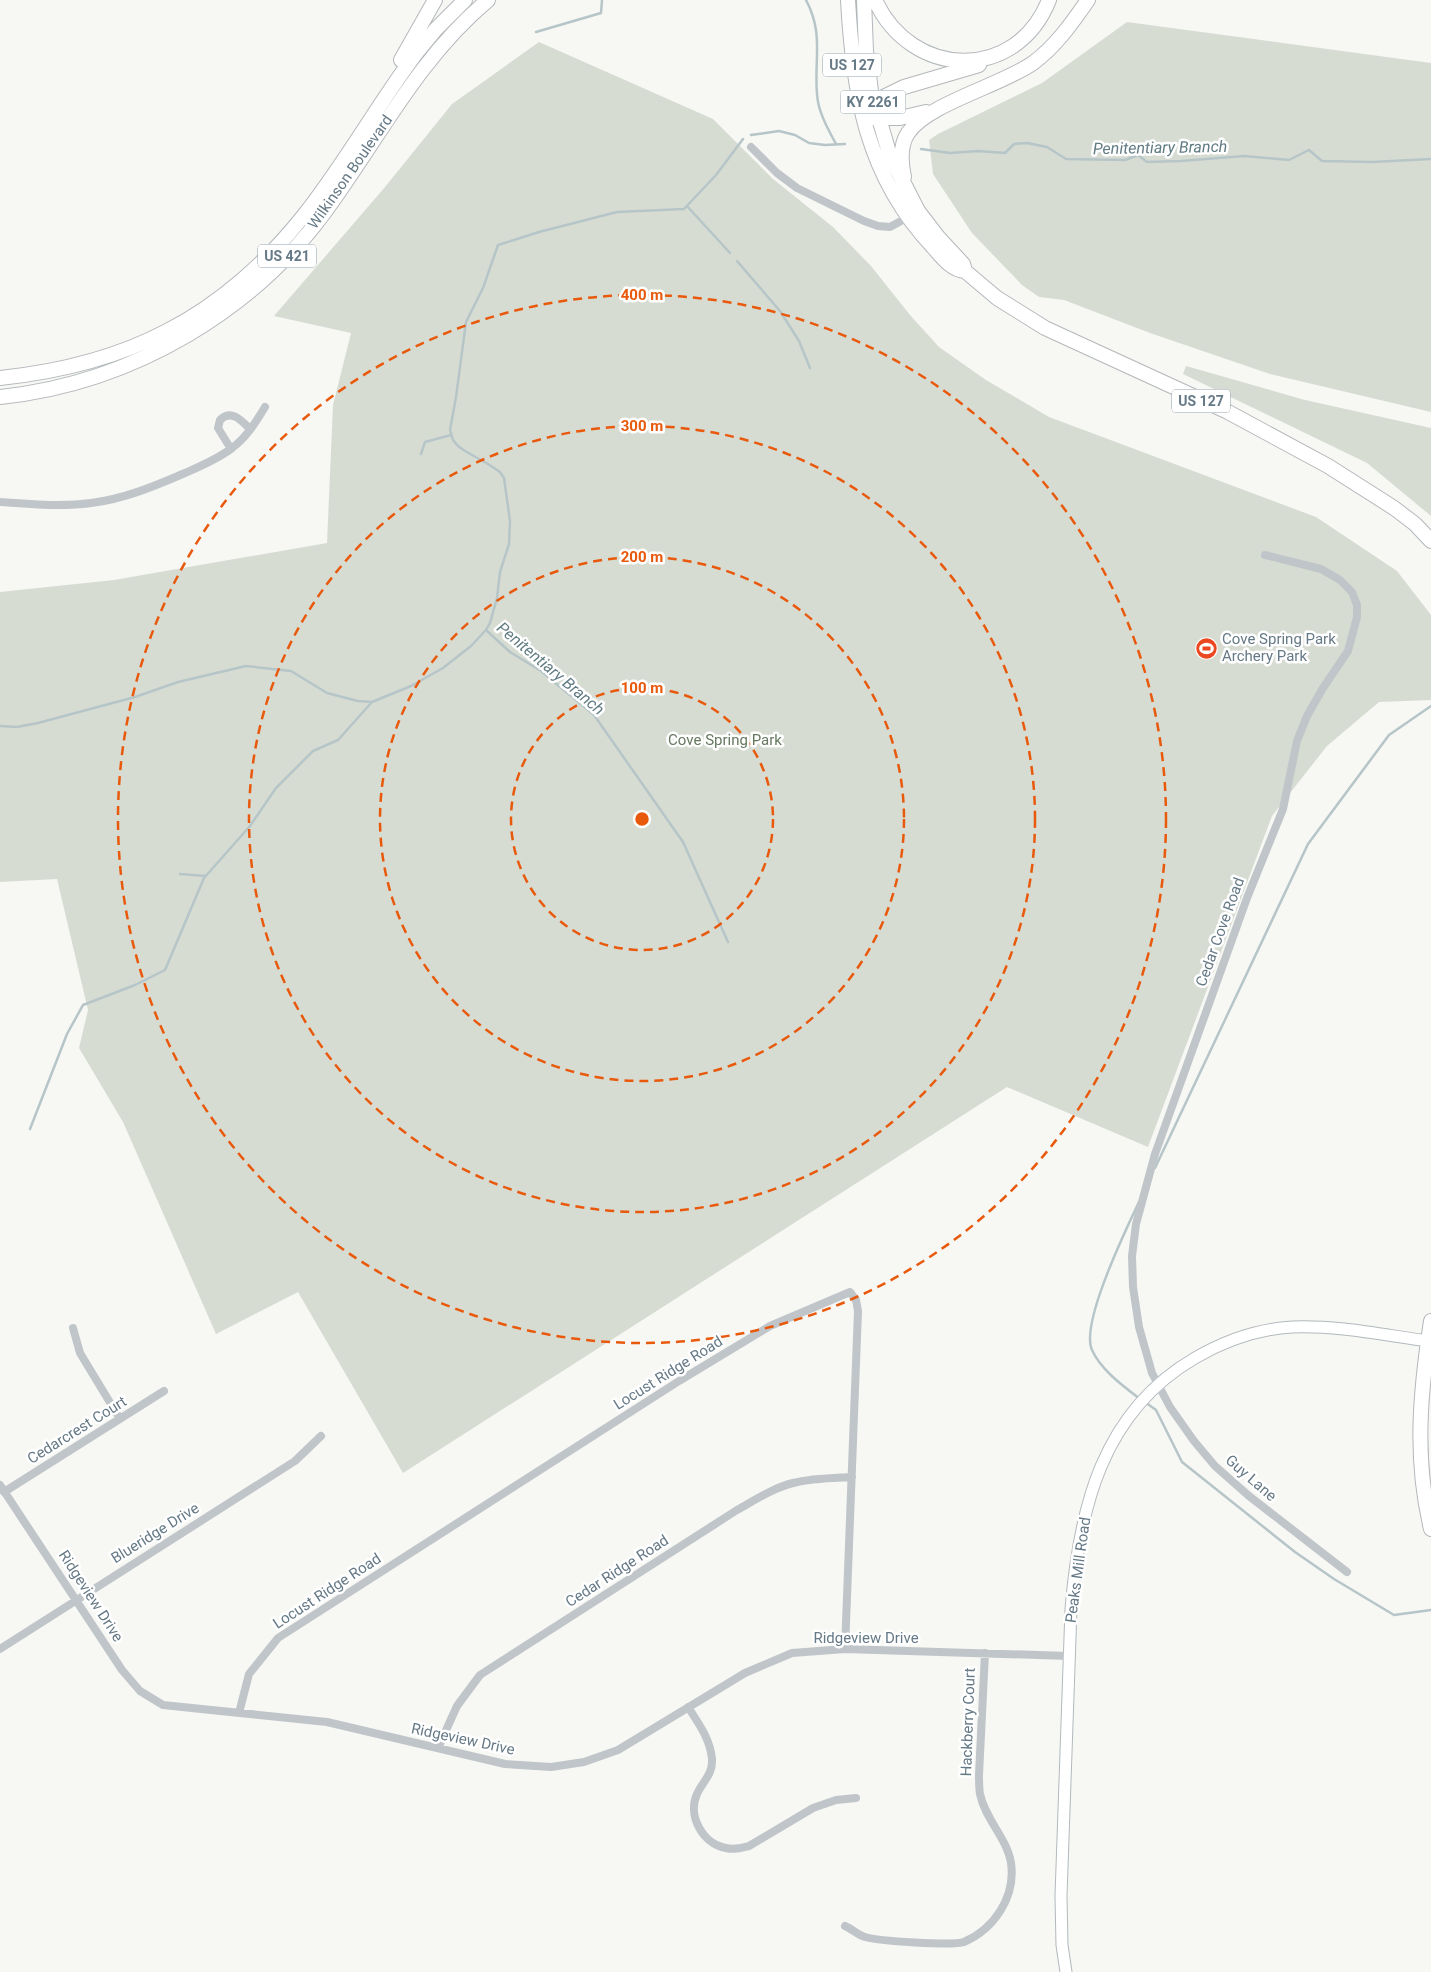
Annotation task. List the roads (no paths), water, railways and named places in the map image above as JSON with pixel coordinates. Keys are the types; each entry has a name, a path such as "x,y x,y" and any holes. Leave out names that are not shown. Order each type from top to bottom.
{"highway":[{"path":"373,116 435,0"},
{"name":"Wilkinson Boulevard","path":"0,378 68,367 119,351 167,331 210,304 250,273 298,222 321,193 417,52 436,29 465,0"},
{"name":"Wilkinson Boulevard","path":"0,397 46,390 75,383 130,364 190,334 253,289 275,269 314,225 360,162 410,84 463,22 488,0"},
{"name":"US 127","path":"848,0 851,55 861,113 884,177 914,214"},
{"name":"KY 2261","path":"864,0 868,70 873,102 890,156 906,190"},
{"path":"875,0 886,22 904,41 915,48 940,58 966,61 980,59 1007,50 1022,40"},
{"path":"861,113 873,102 904,87 990,61 1003,54 1022,40 1035,26 1049,0"},
{"name":"US 127","path":"1088,0 1057,41 1033,63 1006,78 943,107 921,120 907,134 903,145 902,160 906,190 926,240 957,271 965,271 996,298 1045,328 1228,412 1328,466 1394,508 1415,524 1431,541"},
{"path":"861,113 878,118 910,117 943,107"},
{"path":"1431,1321 1419,1430 1422,1477 1431,1529"}],"street":[{"path":"751,147 773,170 797,188 864,221 884,227 895,225 914,214"},
{"path":"0,502 80,504 106,501 165,481 204,464 231,449 250,429 264,407"},
{"path":"231,449 218,428 220,420 226,415 231,415 239,419 250,429"},
{"name":"Cedar Cove Road","path":"1157,1386 1142,1339 1133,1287 1134,1240 1142,1199 1154,1154 1183,1072 1283,809 1297,741 1307,716 1348,651 1357,617 1357,605 1352,592 1340,580 1320,569 1265,555"},
{"name":"Locust Ridge Road","path":"239,1713 249,1674 278,1638 679,1381 770,1326 850,1292 856,1300 858,1311 845,1649"},
{"name":"Peaks Mill Road","path":"1066,1972 1062,1945 1061,1913 1071,1609 1076,1562 1091,1492 1099,1470 1118,1432 1134,1410 1157,1386 1184,1364 1204,1352 1233,1340 1269,1330 1290,1327 1330,1328 1428,1341"},
{"path":"73,1328 80,1353 120,1419"},
{"name":"Guy Lane","path":"1157,1386 1194,1441 1215,1466 1249,1496 1347,1572"},
{"name":"Cedarcrest Court","path":"2,1488 164,1391"},
{"name":"Blueridge Drive","path":"0,1649 295,1461 322,1436"},
{"name":"Cedar Ridge Road","path":"438,1748 456,1706 480,1675 737,1510 770,1492 793,1483 820,1478 852,1477"},
{"name":"Ridgeview Drive","path":"2,1488 77,1599 122,1670 140,1691 163,1704 327,1722 505,1764 551,1767 584,1762 618,1750 745,1673 792,1653 845,1649 1068,1656"},
{"name":"Hackberry Court","path":"845,1926 866,1937 944,1945 962,1942 982,1932 998,1918 1006,1901 1011,1881 1011,1864 1006,1846 980,1795 979,1775 984,1653"},
{"path":"688,1707 705,1732 712,1760 711,1772 697,1794 694,1813 697,1823 711,1842 727,1848 738,1849 749,1846 813,1808 836,1800 856,1798"}],"waterway":[{"path":"536,32 601,13 602,0"},
{"path":"806,0 812,12 817,35 816,81 819,107 836,144"},
{"name":"Penitentiary Branch","path":"751,135 779,131 795,135 809,143 825,145 845,144"},
{"name":"Penitentiary Branch","path":"30,1129 67,1034 83,1005 135,985 165,970 204,878 250,826 276,788 313,751 338,740 372,702 411,686 443,668 471,646 490,623 497,598 500,572 509,544 510,521 504,478 500,472 458,446 453,440 450,430 466,322 483,288 498,245 539,232 617,212 684,209 716,175 743,139"},
{"name":"Penitentiary Branch","path":"921,149 950,153 978,151 1005,153 1014,144 1027,143 1047,147 1066,159 1125,160 1138,155 1147,162 1244,156 1289,160 1309,150 1322,161 1372,162 1431,159"},
{"path":"687,206 730,253"},
{"path":"737,261 780,311 799,341 810,368"},
{"path":"421,454 425,442 451,435"},
{"name":"Penitentiary Branch","path":"486,630 510,652 541,671 594,715 683,842 728,942"},
{"path":"0,726 17,727 38,723 135,697 178,682 246,666 291,671 327,693 358,701 372,702"},
{"path":"1155,1168 1308,844 1389,735 1431,706"},
{"path":"180,874 206,876"},
{"path":"1139,1202 1106,1276 1092,1320 1090,1337 1092,1350 1101,1364 1113,1377 1140,1399"},
{"path":"1145,1402 1156,1410 1182,1462 1295,1552 1334,1579 1394,1615 1431,1610"}],"place":[{"name":"Cove Spring Park Archery Park","path":"1206,648"}],"park label":[{"name":"Cove Spring Park","path":"725,740"}]}
